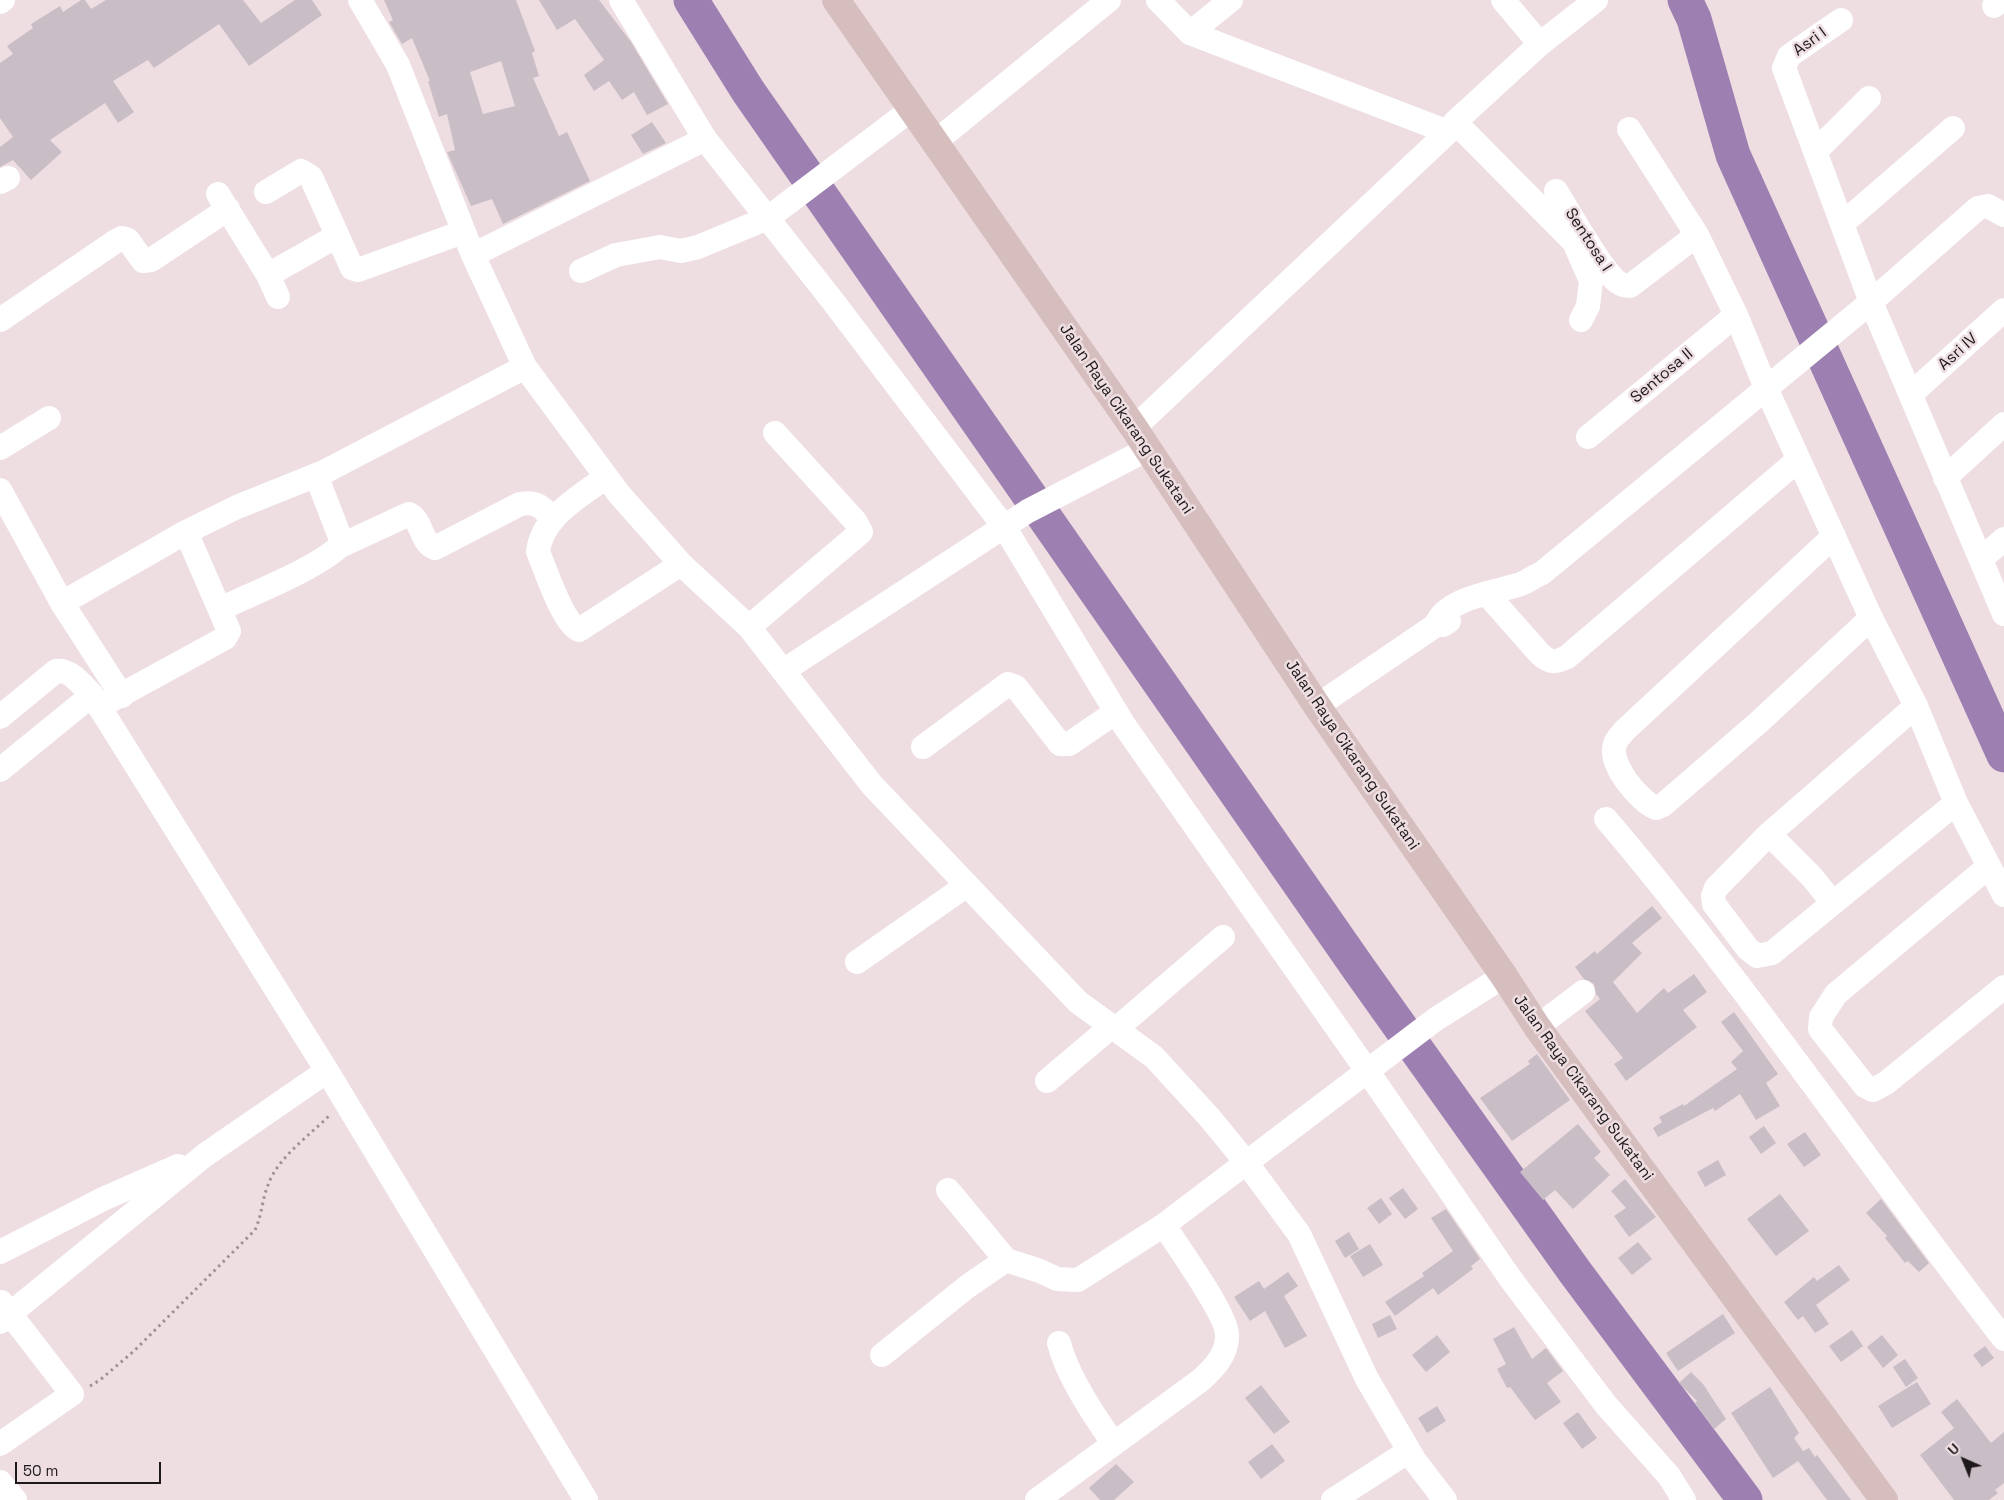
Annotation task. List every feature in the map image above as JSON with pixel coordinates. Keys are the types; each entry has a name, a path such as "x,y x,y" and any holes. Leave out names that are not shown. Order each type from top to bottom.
{"main road":[{"name":"Jalan Raya Cikarang Sukatani","path":"845,4 912,109 1141,439 1317,706 1504,976 1537,1027 1884,1500"}],"street":[{"path":"360,0 398,65 463,232 525,367 606,477 681,564 749,628 872,785 1078,1002 1154,1057 1246,1162 1299,1234 1367,1379 1409,1451 1445,1500"},
{"path":"621,0 705,139 768,218 1005,528 1116,712 1510,1278 1606,1405 1669,1476 1684,1500"},
{"path":"935,142 1109,0"},
{"path":"1158,0 1190,33 1452,127 1574,242 1591,281 1588,306 1581,320"},
{"path":"1190,33 1231,0"},
{"path":"1503,0 1540,44"},
{"path":"783,672 1005,528 1028,511 1070,490 1141,439 1452,127 1540,44 1596,0"},
{"name":"Asri I","path":"1815,152 1784,68 1789,56 1841,20"},
{"path":"1869,98 1815,152 1871,302 2004,614"},
{"path":"581,272 616,255 660,247 680,251 698,247 768,218 912,109"},
{"path":"1842,224 1953,128"},
{"path":"1629,129 1697,235 1736,315 1798,460 1871,618 1916,706 1956,803 2004,895"},
{"path":"473,255 705,139"},
{"path":"266,192 301,171 306,173 310,177 352,268 358,270 463,232"},
{"name":"Sentosa I","path":"1556,191 1602,265 1618,283 1624,286 1630,286 1697,235"},
{"path":"0,320 122,238 128,240 143,261 151,260 223,202 268,275 278,297"},
{"path":"1317,706 1436,626 1438,618 1449,609 1461,602 1523,583 1542,573 1871,302 1978,208 1988,206 2004,215"},
{"path":"268,275 337,236"},
{"name":"Asri IV","path":"1911,394 2004,310"},
{"name":"Sentosa II","path":"1588,437 1736,315"},
{"path":"62,603 186,532 237,507 316,475 525,367"},
{"path":"0,448 49,418"},
{"path":"1945,478 2004,424"},
{"path":"749,628 861,532 855,521 775,433"},
{"path":"1479,596 1548,661 1557,662 1567,657 1798,460"},
{"path":"316,475 340,537 340,546"},
{"path":"606,477 552,519 539,542 538,552 565,613 574,628 579,630 681,564"},
{"path":"0,490 62,603 122,696"},
{"path":"220,609 285,579 333,552 340,546 409,514 416,520 428,545 435,548 520,504 540,505 552,519"},
{"path":"0,770 96,701 122,696 226,638 230,632 186,532"},
{"path":"1834,536 1624,731 1614,745 1614,759 1620,773 1648,805 1656,808 1663,805 1759,722 1871,618"},
{"path":"1980,559 2004,539"},
{"path":"0,717 56,670 68,672 96,701 327,1070 586,1500"},
{"path":"923,747 1008,684 1016,687 1060,744 1069,744 1116,712"},
{"path":"1916,706 1769,834 1716,888 1713,896 1714,904 1748,949 1757,956 1772,953 1956,803"},
{"path":"1606,819 1663,886 1938,1254 2004,1339"},
{"path":"1769,834 1833,903"},
{"path":"1988,867 1836,994 1821,1017 1820,1029 1865,1086 1873,1090 1886,1083 2004,987"},
{"path":"857,962 967,886"},
{"path":"1047,1081 1223,937"},
{"path":"948,1190 1006,1260 1040,1271 1057,1279 1078,1280 1164,1226 1436,1019 1504,976"},
{"path":"1537,1027 1583,992"},
{"path":"0,1444 72,1394 4,1312 205,1155 327,1070"},
{"path":"0,1252 104,1199 205,1155"},
{"path":"1037,1500 1200,1380 1215,1367 1224,1350 1228,1335 1217,1309 1164,1226"},
{"path":"882,1355 923,1320 1006,1260"},
{"path":"1059,1343 1063,1360 1090,1410 1114,1444"},
{"path":"1333,1500 1359,1493 1409,1451"},
{"path":"0,1482 15,1500"}],"path":[{"path":"72,1394 100,1380 134,1351 255,1230 262,1215 268,1184 276,1169 345,1101"}],"building":[{"path":"81,0 85,0 91,9 106,0 243,0 261,23 295,0 312,0 322,15 249,66 219,24 154,68 148,60 113,81 134,112 118,123 105,103 50,140 62,152 31,180 13,160 0,167 0,147 13,137 0,118 0,63 13,54 7,46 33,28 31,24 60,6 63,12"},
{"path":"384,0 516,0 535,51 532,53 539,76 533,78 559,136 567,132 590,181 503,224 492,199 471,206 447,152 455,150 447,114 439,117 428,81 430,81 412,38 402,44 389,22 393,20","holes":["501,61 515,106 483,114 470,72"]},
{"path":"539,0 599,0 631,42 668,104 647,115 634,92 622,100 609,81 594,91 584,75 604,60 575,19 557,30"},
{"path":"652,122 666,143 643,154 631,135"},
{"path":"1652,906 1662,918 1632,943 1642,953 1613,982 1637,1013 1664,988 1668,993 1694,974 1707,992 1683,1010 1697,1027 1626,1081 1614,1064 1623,1058 1585,1011 1600,999 1596,994 1594,984 1584,979 1575,967 1595,951 1597,954"},
{"path":"1734,1012 1778,1074 1766,1083 1780,1106 1756,1120 1740,1094 1715,1111 1713,1108 1658,1137 1653,1128 1662,1122 1659,1117 1683,1104 1684,1106 1737,1069 1731,1062 1743,1051 1721,1022"},
{"path":"1537,1054 1570,1100 1512,1141 1480,1098 1530,1064 1528,1061"},
{"path":"1578,1124 1601,1152 1594,1158 1610,1175 1573,1209 1555,1190 1543,1200 1520,1172"},
{"path":"1764,1126 1776,1143 1761,1154 1749,1137"},
{"path":"1805,1132 1821,1155 1804,1167 1787,1144"},
{"path":"1718,1160 1726,1175 1705,1187 1697,1172"},
{"path":"1625,1179 1656,1217 1629,1237 1614,1216 1626,1208 1611,1191"},
{"path":"1403,1188 1418,1209 1405,1219 1389,1198"},
{"path":"1780,1194 1809,1231 1776,1256 1747,1219"},
{"path":"1381,1198 1392,1214 1379,1224 1367,1208"},
{"path":"1881,1199 1929,1263 1919,1272 1908,1261 1905,1263 1885,1238 1887,1236 1866,1213"},
{"path":"1446,1209 1480,1259 1471,1266 1473,1269 1438,1295 1433,1288 1395,1316 1385,1302 1424,1276 1422,1273 1453,1251 1431,1218"},
{"path":"1349,1232 1359,1249 1345,1258 1335,1241"},
{"path":"1638,1242 1652,1259 1632,1275 1618,1258"},
{"path":"1370,1244 1383,1265 1363,1277 1350,1256"},
{"path":"1839,1265 1850,1280 1816,1305 1829,1324 1815,1333 1803,1316 1798,1320 1784,1302 1814,1277 1817,1281"},
{"path":"1288,1272 1298,1286 1284,1296 1307,1336 1285,1348 1265,1311 1250,1321 1234,1297 1259,1281 1264,1289"},
{"path":"1723,1314 1735,1333 1678,1371 1666,1353"},
{"path":"1390,1315 1397,1329 1378,1338 1372,1324"},
{"path":"1514,1327 1532,1359 1546,1348 1563,1371 1547,1383 1561,1402 1535,1420 1510,1387 1507,1388 1497,1369 1506,1364 1493,1339"},
{"path":"1852,1330 1863,1346 1841,1362 1829,1346"},
{"path":"1437,1335 1450,1352 1426,1372 1412,1355"},
{"path":"1882,1335 1898,1355 1883,1368 1867,1347"},
{"path":"1985,1346 1994,1358 1982,1367 1973,1355"},
{"path":"1905,1359 1918,1378 1906,1387 1893,1367"},
{"path":"1691,1372 1703,1384 1726,1419 1714,1429 1695,1403 1697,1401 1679,1383"},
{"path":"1917,1382 1931,1404 1892,1428 1878,1406"},
{"path":"1261,1385 1290,1422 1274,1434 1245,1398"},
{"path":"1770,1387 1799,1433 1794,1438 1803,1451 1809,1448 1815,1457 1817,1455 1851,1500 1827,1500 1798,1461 1773,1478 1731,1413"},
{"path":"1957,1399 1991,1443 2004,1432 2004,1483 1995,1490 1998,1493 1989,1500 1954,1500 1920,1455 1954,1428 1941,1412"},
{"path":"1437,1406 1446,1421 1427,1433 1418,1418"},
{"path":"1578,1412 1597,1438 1582,1449 1563,1423"},
{"path":"1272,1444 1285,1461 1261,1479 1248,1462"},
{"path":"1116,1464 1134,1482 1114,1500 1100,1500 1089,1488"}],"waterway":[{"path":"691,0 748,91 1359,969 1575,1272 1745,1500"},
{"path":"1685,0 1694,19 1733,155 2004,755"}]}
